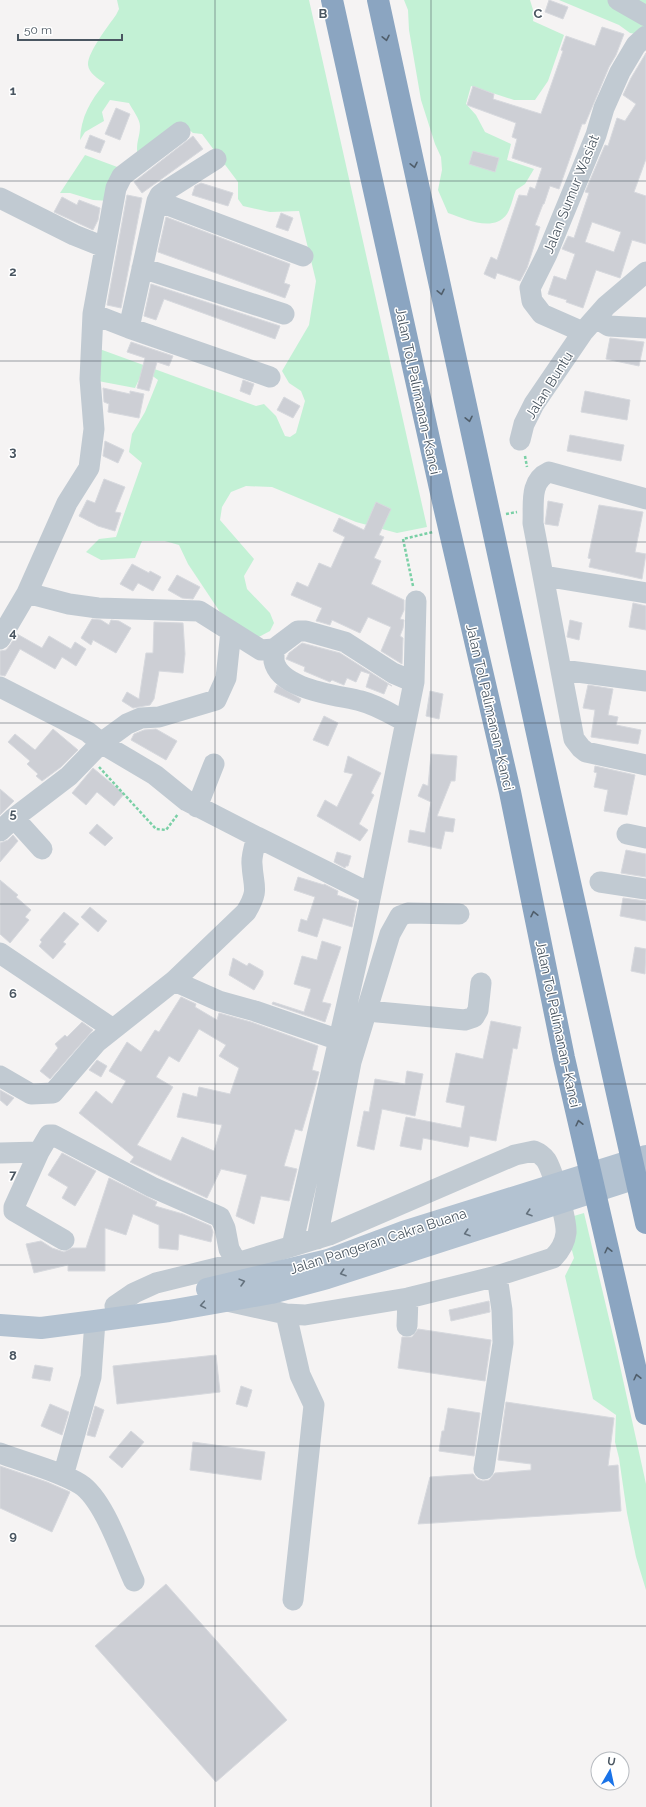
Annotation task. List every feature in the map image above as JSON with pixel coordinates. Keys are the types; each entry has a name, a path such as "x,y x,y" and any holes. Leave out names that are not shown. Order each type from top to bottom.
{"highway":[{"name":"Jalan Tol Palimanan–Kanci","path":"332,0 441,494 510,792 564,1058 646,1414"},
{"path":"378,0 550,793 646,1223"}],"main road":[{"name":"Jalan Pangeran Cakra Buana","path":"6,1325 41,1328 95,1321 271,1293 327,1278 646,1156"},
{"name":"Jalan Pangeran Cakra Buana","path":"6,1325 45,1313 115,1306 236,1284 328,1260 403,1232 502,1212 646,1175"}],"street":[{"path":"618,0 646,16"},
{"name":"Jalan Sumur Wasiat","path":"597,324 542,314 532,301 530,288 547,254 596,135 604,108 620,72 636,45 646,36"},
{"path":"0,639 27,593 68,503 89,468 94,429 90,379 93,314 104,247 119,180 122,176 180,132"},
{"path":"129,328 157,201 160,195 216,159"},
{"path":"0,198 74,235 104,247"},
{"path":"157,201 302,256"},
{"path":"142,268 284,314"},
{"name":"Jalan Buntu","path":"520,440 524,424 534,404 597,324 606,306 646,272"},
{"path":"93,314 270,377"},
{"path":"597,324 646,328"},
{"path":"646,498 549,472 543,474 538,480 534,490 533,523 574,739 580,748 586,752 646,765"},
{"path":"544,576 646,593"},
{"path":"27,593 69,604 98,608 198,611 261,650 274,648 298,631 306,631 345,642 393,673 414,682"},
{"path":"292,1246 371,894 414,682 416,601"},
{"path":"42,849 7,824 69,776 94,749 127,724 141,718 159,717 216,700 226,678 231,631"},
{"path":"274,648 274,662 282,674 295,683 315,691 376,706 406,722"},
{"path":"562,670 646,681"},
{"path":"0,687 88,732 94,749 155,775 192,804 371,894"},
{"path":"192,804 214,764"},
{"path":"0,1076 31,1094 53,1093 97,1042 174,981 246,912 253,900 256,887 251,862 257,837"},
{"path":"600,882 646,889"},
{"path":"317,1239 351,1062 390,934 400,916 408,913 460,914"},
{"path":"0,953 113,1029"},
{"path":"174,981 219,1001 255,1011 339,1040"},
{"path":"366,1011 465,1020 474,1018 478,1010 481,983"},
{"path":"64,1240 14,1211 15,1203 39,1152 49,1135 53,1135 152,1187 220,1217 229,1249 237,1263"},
{"path":"115,1306 134,1293 156,1283 237,1263 317,1239 514,1154 534,1151 546,1159 550,1166 565,1223 566,1233 563,1244 553,1258 497,1282 407,1314 286,1314 226,1301"},
{"path":"0,1152 39,1152"},
{"path":"484,1469 503,1343 502,1310 497,1282"},
{"path":"286,1314 292,1346 300,1375 314,1405 293,1600"},
{"path":"63,1476 91,1377 95,1321"},
{"path":"0,1453 63,1476 82,1485 102,1508 134,1581"}],"path":[{"path":"500,516 523,510"},
{"path":"416,601 403,539 440,530"},
{"path":"94,749 156,829 166,830 192,804"}],"green space":[{"path":"117,0 309,0 427,527 397,533 356,522 272,487 246,486 231,492 222,507 220,520 254,559 244,576 247,589 270,613 274,623 270,631 255,639 226,621 188,564 179,545 165,541 142,541 135,558 101,560 86,552 99,539 116,537 142,463 129,452 132,434 145,412 158,380 150,374 142,373 135,388 98,381 94,347 256,406 264,404 276,416 285,436 290,437 296,433 305,401 301,391 289,383 282,371 309,325 316,281 299,211 270,212 243,206 238,199 238,182 202,134 193,133 183,125 138,158 137,144 140,123 129,103 110,100 102,112 104,121 85,132 80,140 82,124 87,110 105,83 90,71 88,65 89,60 95,47 119,9"},
{"path":"404,0 530,0 534,13 533,21 564,35 548,81 535,100 514,100 471,86 466,104 476,115 485,132 511,144 507,160 534,169 525,184 516,190 507,214 501,220 494,223 479,223 448,213 438,190 442,170 441,157 435,144 421,100 409,30 408,10"},
{"path":"559,0 646,0 646,30 636,34 630,33 619,25"},
{"path":"85,155 120,168 110,201 93,200 70,193 60,193"},
{"path":"584,1213 646,1484 646,1590 636,1557 627,1513 619,1458 615,1442 616,1415 593,1399 565,1276 574,1258 570,1243 567,1218"}],"building":[{"path":"549,0 568,7 563,19 545,12"},
{"path":"602,27 624,34 585,124 582,124 559,189 550,186 535,225 540,227 527,268 520,281 497,273 495,279 484,274 491,257 497,260 519,195 527,196 530,187 535,189 542,168 512,158 517,139 512,137 516,123 467,105 473,86 494,94 493,99 541,114 563,51 561,50 566,36 595,46"},
{"path":"646,53 646,159 634,192 646,196 646,244 632,240 620,278 596,270 583,308 566,302 567,300 548,294 554,276 566,280 575,254 562,249 568,236 574,238 589,193 585,192 605,145 608,146 617,118 625,121 636,104 623,95","holes":["592,222 621,232 614,252 585,242"]},
{"path":"116,108 130,114 120,140 105,134"},
{"path":"90,135 105,141 100,153 85,148"},
{"path":"193,136 203,149 142,193 134,182"},
{"path":"473,151 499,158 495,172 469,164"},
{"path":"201,183 233,193 228,206 192,195 195,186"},
{"path":"127,195 142,198 121,308 107,305"},
{"path":"62,197 77,205 79,200 100,208 98,220 93,230 54,212"},
{"path":"281,213 293,218 288,231 276,227"},
{"path":"166,217 290,264 284,283 290,285 285,298 158,252"},
{"path":"151,284 280,326 275,339 164,299 156,320 144,316"},
{"path":"610,338 644,342 639,366 606,359"},
{"path":"131,342 173,356 169,366 157,362 149,391 137,388 145,358 127,352"},
{"path":"243,380 254,384 250,395 240,391"},
{"path":"103,388 130,394 130,391 144,394 139,418 108,412 109,404 104,402"},
{"path":"585,391 630,400 627,420 581,412"},
{"path":"284,397 300,406 293,418 277,410"},
{"path":"570,435 624,445 621,461 567,451"},
{"path":"105,441 124,450 118,463 103,456"},
{"path":"104,479 125,487 115,512 121,513 115,531 98,526 79,516 87,500 95,503"},
{"path":"548,501 563,504 558,526 545,524"},
{"path":"376,502 391,509 379,535 384,537 374,558 381,561 371,584 404,600 404,610 400,619 404,620 400,636 403,638 402,664 381,651 391,627 368,617 360,633 332,620 330,625 316,621 322,608 291,595 297,582 308,587 319,563 331,568 345,537 333,531 339,518 364,530"},
{"path":"599,505 643,512 635,552 646,554 642,579 589,567 591,559 588,558"},
{"path":"132,564 149,573 150,571 161,577 153,591 138,583 133,591 120,584"},
{"path":"177,575 200,587 193,599 182,598 168,590"},
{"path":"633,603 646,606 646,630 629,627"},
{"path":"92,619 101,620 109,625 111,620 119,621 131,628 116,653 93,640 91,645 81,638"},
{"path":"570,620 582,623 579,640 567,637"},
{"path":"154,622 183,623 185,654 183,673 159,671 154,699 150,705 133,708 122,701 127,692 139,699 146,653 153,653"},
{"path":"17,634 42,648 49,636 71,649 75,642 86,649 76,666 62,657 55,669 20,649 5,676 0,675 0,651 6,650"},
{"path":"302,643 340,653 392,686 388,684 384,694 366,687 370,674 361,671 356,682 347,678 344,685 332,680 330,682 304,671 305,667 286,659 289,653"},
{"path":"277,685 301,699 299,703 274,692"},
{"path":"588,685 613,689 608,715 618,717 616,725 641,730 638,744 591,737 595,710 583,708"},
{"path":"430,691 443,694 439,719 426,716"},
{"path":"324,716 338,723 328,746 313,740"},
{"path":"53,729 78,750 61,767 42,781 36,776 38,774 27,764 30,761 8,742 15,734 35,750"},
{"path":"156,729 177,741 166,760 131,740 134,734 144,730"},
{"path":"431,754 457,756 455,781 451,781 437,816 455,819 453,832 445,831 441,849 408,842 410,830 425,833 431,802 418,796 423,784 428,786"},
{"path":"348,756 381,773 371,793 374,795 359,824 368,830 360,841 317,816 325,800 337,807 353,774 344,772"},
{"path":"595,766 635,775 627,815 604,811 608,790 594,787 597,773 594,772"},
{"path":"93,768 124,794 114,806 97,792 86,805 72,793"},
{"path":"0,789 14,801 0,815"},
{"path":"97,824 113,838 105,846 89,833"},
{"path":"13,835 18,841 0,862 0,843 8,840"},
{"path":"626,850 646,854 646,877 621,873"},
{"path":"337,852 351,856 348,866 345,868 334,862"},
{"path":"298,877 324,884 338,891 337,895 357,902 352,927 323,918 317,937 298,931 301,919 307,921 315,897 294,890"},
{"path":"0,880 18,895 16,897 31,910 25,917 29,920 10,943 0,934"},
{"path":"623,898 646,901 646,921 620,916"},
{"path":"90,907 107,921 98,932 81,917"},
{"path":"64,912 79,924 63,942 66,944 53,959 39,946 42,942 40,940"},
{"path":"322,941 341,947 322,1002 331,1004 325,1022 272,1004 273,1002 304,1012 311,989 294,984 302,956 317,960"},
{"path":"635,947 646,949 645,974 631,971"},
{"path":"233,958 247,966 249,963 263,971 263,975 254,990 229,975"},
{"path":"181,997 196,1004 195,1007 217,1020 219,1013 251,1022 318,1046 312,1070 319,1072 314,1090 302,1131 295,1129 284,1166 297,1169 289,1201 261,1196 254,1224 236,1216 247,1175 221,1169 207,1198 130,1162 134,1157 79,1113 96,1091 112,1104 126,1081 109,1071 127,1042 141,1052 155,1030 159,1032","holes":["199,1029 226,1045 219,1056 239,1068 230,1094 199,1087 197,1097 183,1093 177,1117 222,1125 214,1151 182,1137 171,1161 137,1145 173,1087 156,1077 169,1056 179,1062"]},
{"path":"491,1021 521,1027 517,1049 513,1048 496,1141 470,1136 468,1147 423,1138 421,1150 400,1146 406,1117 461,1128 465,1106 446,1102 456,1053 483,1059"},
{"path":"82,1022 93,1030 50,1079 40,1071 58,1048 55,1044 65,1035 67,1037"},
{"path":"97,1060 107,1066 101,1077 89,1070"},
{"path":"407,1071 423,1074 415,1116 382,1109 374,1150 357,1146 364,1111 369,1112 375,1079 405,1084"},
{"path":"0,1090 14,1098 7,1106 0,1100"},
{"path":"62,1153 96,1171 75,1206 62,1198 68,1187 48,1175"},
{"path":"109,1178 157,1202 155,1206 183,1214 211,1226 213,1232 211,1242 179,1234 178,1250 159,1248 159,1225 133,1214 126,1235 105,1228 105,1271 68,1271 68,1265 34,1273 26,1244 41,1241 52,1248 64,1252 72,1248 86,1248"},
{"path":"489,1301 490,1312 451,1321 449,1310"},
{"path":"418,1329 491,1340 485,1381 398,1368 402,1337 412,1337"},
{"path":"216,1355 220,1392 117,1404 113,1366"},
{"path":"35,1365 53,1368 50,1381 32,1378"},
{"path":"241,1386 252,1390 247,1407 236,1404"},
{"path":"506,1402 614,1418 608,1466 618,1465 621,1511 418,1524 430,1477 473,1474 477,1479 483,1481 489,1480 495,1473 531,1470 531,1464 498,1460"},
{"path":"50,1404 69,1412 62,1435 41,1426"},
{"path":"95,1406 104,1410 95,1437 87,1435"},
{"path":"448,1408 480,1413 474,1456 439,1451"},
{"path":"131,1431 144,1442 122,1468 109,1457"},
{"path":"193,1442 265,1452 261,1480 190,1470"},
{"path":"0,1466 47,1482 70,1492 52,1532 0,1508"},
{"path":"166,1584 287,1720 216,1782 95,1646"}]}
